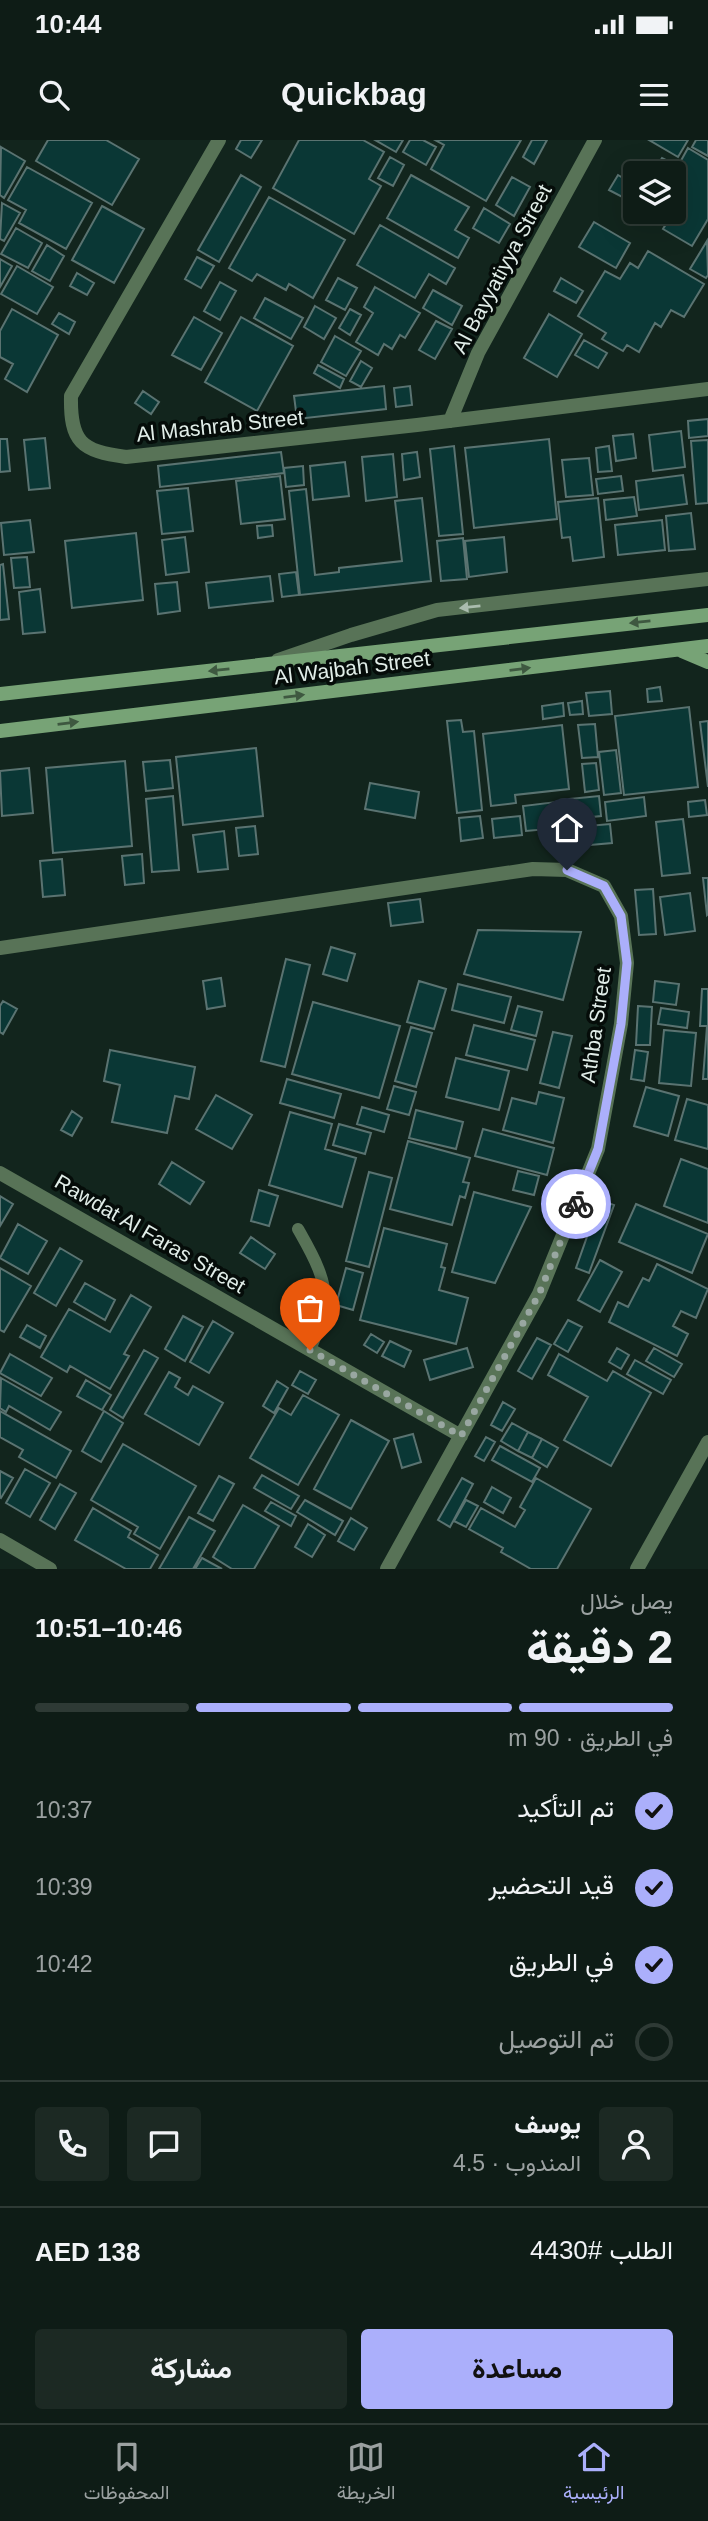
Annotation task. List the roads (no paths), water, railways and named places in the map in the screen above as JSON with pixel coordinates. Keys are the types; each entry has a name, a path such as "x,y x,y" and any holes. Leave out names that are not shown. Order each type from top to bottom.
{"street":[{"name":"Al Mashrab Street","path":"219,140 71,396 71,420 80,442 100,454 126,457 708,389"},
{"name":"Al Bayyatiyya Street","path":"450,421 478,353 595,140"},
{"name":"Al Wajbah Street","path":"266,664 437,610 708,579"},
{"name":"Al Wajbah Street","path":"0,694 708,615"},
{"name":"Al Wajbah Street","path":"0,730 708,646"},
{"path":"681,650 708,662"},
{"name":"Athba Street","path":"0,948 533,869 567,870 604,886 621,916 627,963 621,1024 598,1149 539,1294 387,1569"},
{"name":"Rawdat Al Faras Street","path":"0,1173 461,1436"},
{"path":"637,1569 708,1442"},
{"path":"0,1540 50,1569"}],"lane":[{"path":"298,1229 314,1256 325,1308 310,1350"}]}
